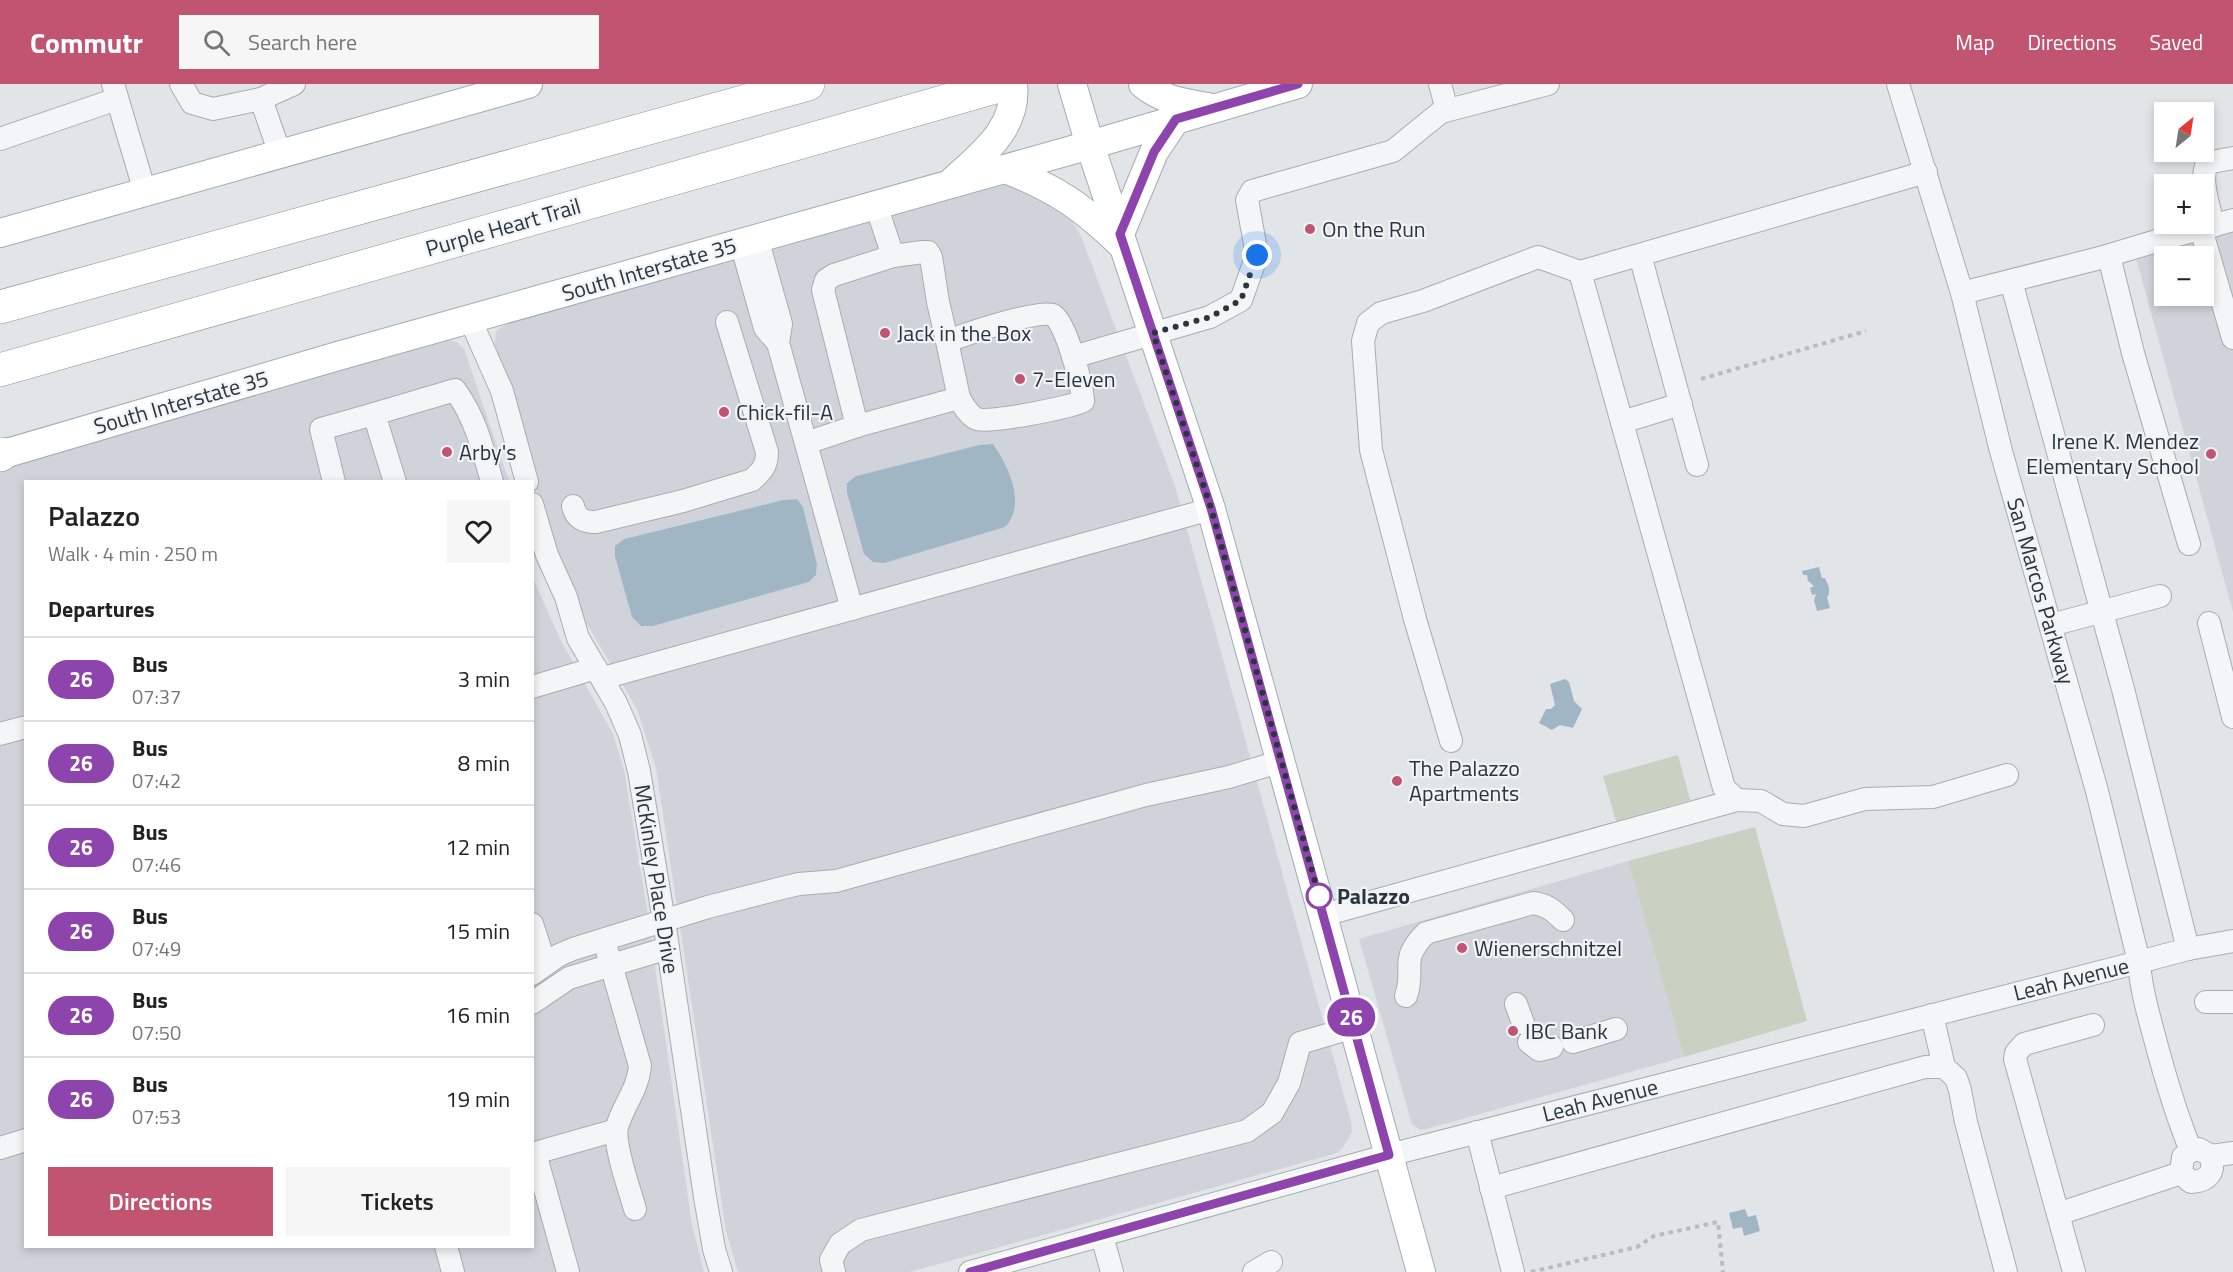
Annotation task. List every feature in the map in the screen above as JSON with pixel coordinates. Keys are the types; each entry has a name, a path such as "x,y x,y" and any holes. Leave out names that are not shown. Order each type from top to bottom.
{"highway":[{"path":"0,307 808,84"},
{"name":"Purple Heart Trail","path":"0,370 1006,84"}],"main road":[{"path":"0,232 528,84"},
{"path":"949,184 1001,133 1010,115 1014,99 1013,84"},
{"path":"1072,84 1090,145 1211,508 1421,1272"},
{"path":"1143,84 1154,94 1178,102 1214,108"},
{"name":"South Interstate 35","path":"1,455 1298,84"},
{"path":"1122,240 1154,152 1176,119"},
{"path":"1005,169 1037,181 1066,197 1122,240"}],"street":[{"path":"181,84 192,103 213,109 261,99 294,84"},
{"path":"1440,84 1447,110"},
{"path":"1072,357 1210,317 1241,300 1257,255 1247,200 1252,190 1393,151 1441,112 1548,84"},
{"name":"San Marcos Parkway","path":"1898,84 1962,293 2001,451 2100,802 2139,962 2141,988 2165,1077 2176,1113 2212,1153"},
{"path":"0,139 115,92 145,192"},
{"path":"261,99 280,154"},
{"path":"2233,158 2207,164 2204,179 2216,225 2233,338"},
{"path":"1451,741 1415,619 1371,450 1363,341 1368,323 1381,313 1423,301 1538,257 1580,272 1926,172"},
{"path":"876,205 893,256"},
{"path":"1962,293 2109,256 2216,225"},
{"path":"749,240 765,328 778,343 852,609"},
{"path":"857,426 823,290 826,280 834,275 893,256 928,252 931,257 938,302 959,398 969,415 979,421 997,420 1080,403 1083,400 1063,326 1054,315 1046,313 1007,322 947,340"},
{"path":"1640,255 1697,465"},
{"path":"2109,256 2133,353 2189,544"},
{"path":"1580,272 1724,788 1737,800"},
{"path":"2011,281 2126,699 2188,949"},
{"path":"470,319 502,391 525,480"},
{"path":"573,506 579,518 587,522 596,522 683,501 752,480 760,473 767,461 767,452 727,322"},
{"path":"334,480 321,429 455,390 467,406 477,430 491,480"},
{"path":"806,443 857,426 959,398"},
{"path":"1622,422 1680,404"},
{"path":"374,414 393,480"},
{"path":"534,687 600,673 852,609 1211,508"},
{"name":"McKinley Place Drive","path":"534,510 548,555 566,597 578,638 600,673 630,735 639,771 705,1197 714,1249 721,1272"},
{"path":"2051,625 2160,596"},
{"path":"2210,623 2233,717"},
{"path":"0,734 24,728"},
{"path":"534,937 539,969 559,955 664,921 799,884 837,881 1135,798 1229,777 1282,761"},
{"path":"1324,915 1737,800 1761,801 1783,814 1804,816 1865,799 1933,797 2007,775"},
{"path":"1406,996 1409,989 1408,959 1426,933 1533,903 1545,905 1554,910 1563,920"},
{"path":"604,940 640,1066 639,1080 616,1130 635,1209"},
{"name":"Leah Avenue","path":"970,1272 1389,1155 2188,949 2233,941"},
{"path":"534,1002 569,978 668,948"},
{"path":"2206,1002 2233,1002"},
{"path":"1932,1015 1944,1066 1956,1078 1960,1089 1966,1122 2006,1272"},
{"path":"1523,1023 1539,1050 1616,1029"},
{"path":"2074,1272 2015,1059 2016,1053 2024,1044 2093,1025"},
{"path":"834,1272 831,1260 840,1244 861,1230 1247,1131 1272,1113 1289,1083 1300,1042 1354,1027"},
{"path":"1491,1188 1653,1145 1788,1104 1925,1067 1944,1066"},
{"path":"568,1272 535,1153 616,1130"},
{"path":"1477,1132 1513,1272"},
{"path":"0,1148 24,1141"},
{"path":"2212,1153 2212,1173 2206,1179 2191,1182 2181,1173 2183,1157 2212,1153"},
{"path":"2058,1214 2181,1173"},
{"path":"1102,1236 1112,1272"},
{"path":"447,1248 453,1272"}],"path":[{"path":"1701,379 1866,331"},
{"path":"1530,1272 1637,1246 1654,1236 1718,1222 1723,1272"}],"shaded area":[{"path":"986,185 1008,185 1033,190 1070,218 1081,236 1175,486 1351,1121 1352,1132 1344,1146 1337,1153 910,1272 738,1272 726,1231 656,768 637,709 584,619 559,566 495,344 496,331 508,323","holes":["979,445 864,554 847,493 847,483 856,476","797,499 803,507 817,564 816,575 809,582 653,626 641,626 624,539 783,500"]},
{"name":"Irene K. Mendez Elementary School","path":"2233,231 2233,612 2136,258 2154,253 2154,306 2214,306 2214,246 2179,246"},
{"path":"447,340 457,342 464,349 509,480 24,480 24,1248 534,1248 534,580 560,639 613,734 624,770 646,903 692,1225 704,1272 0,1272 0,467"},
{"path":"1678,755 1690,800 1616,821 1603,776"},
{"path":"1755,827 1807,1021 1684,1057 1628,861"},
{"path":"1628,861 1684,1057 1430,1128 1420,1130 1412,1124 1359,939"}],"water":[{"path":"993,444 1009,474 1015,497 1015,508 1005,527 884,563 873,562 864,554 847,493 847,483 856,476 979,445"},
{"path":"797,499 803,507 817,564 816,575 809,582 653,626 641,626 632,617 615,556 615,546 624,539 783,500"},
{"path":"1819,567 1822,578 1825,578 1829,587 1827,597 1830,608 1817,611 1814,600 1816,594 1812,595 1810,588 1814,586 1802,571"},
{"path":"1565,679 1569,682 1574,701 1582,709 1573,728 1560,725 1552,730 1539,723 1546,709 1551,709 1555,705 1550,684"},
{"path":"1745,1209 1748,1217 1756,1215 1760,1231 1744,1236 1742,1227 1733,1229 1729,1213"}],"bus line":[{"name":"26","path":"970,1272 1389,1155 1211,508 1120,234 1154,152 1176,119 1298,84"}],"place":[{"name":"On the Run","path":"1310,229"},
{"name":"Jack in the Box","path":"885,333"},
{"name":"7-Eleven","path":"1020,379"},
{"name":"Chick-fil-A","path":"724,412"},
{"name":"Arby's","path":"447,452"},
{"name":"Irene K. Mendez Elementary School","path":"2211,454"},
{"name":"The Palazzo Apartments","path":"1397,781"},
{"name":"Palazzo","path":"1319,896"},
{"name":"Wienerschnitzel","path":"1462,948"},
{"name":"IBC Bank","path":"1513,1031"}],"route":[{"path":"1257,255 1241,300 1210,317 1153,333 1211,508 1319,896"}]}
